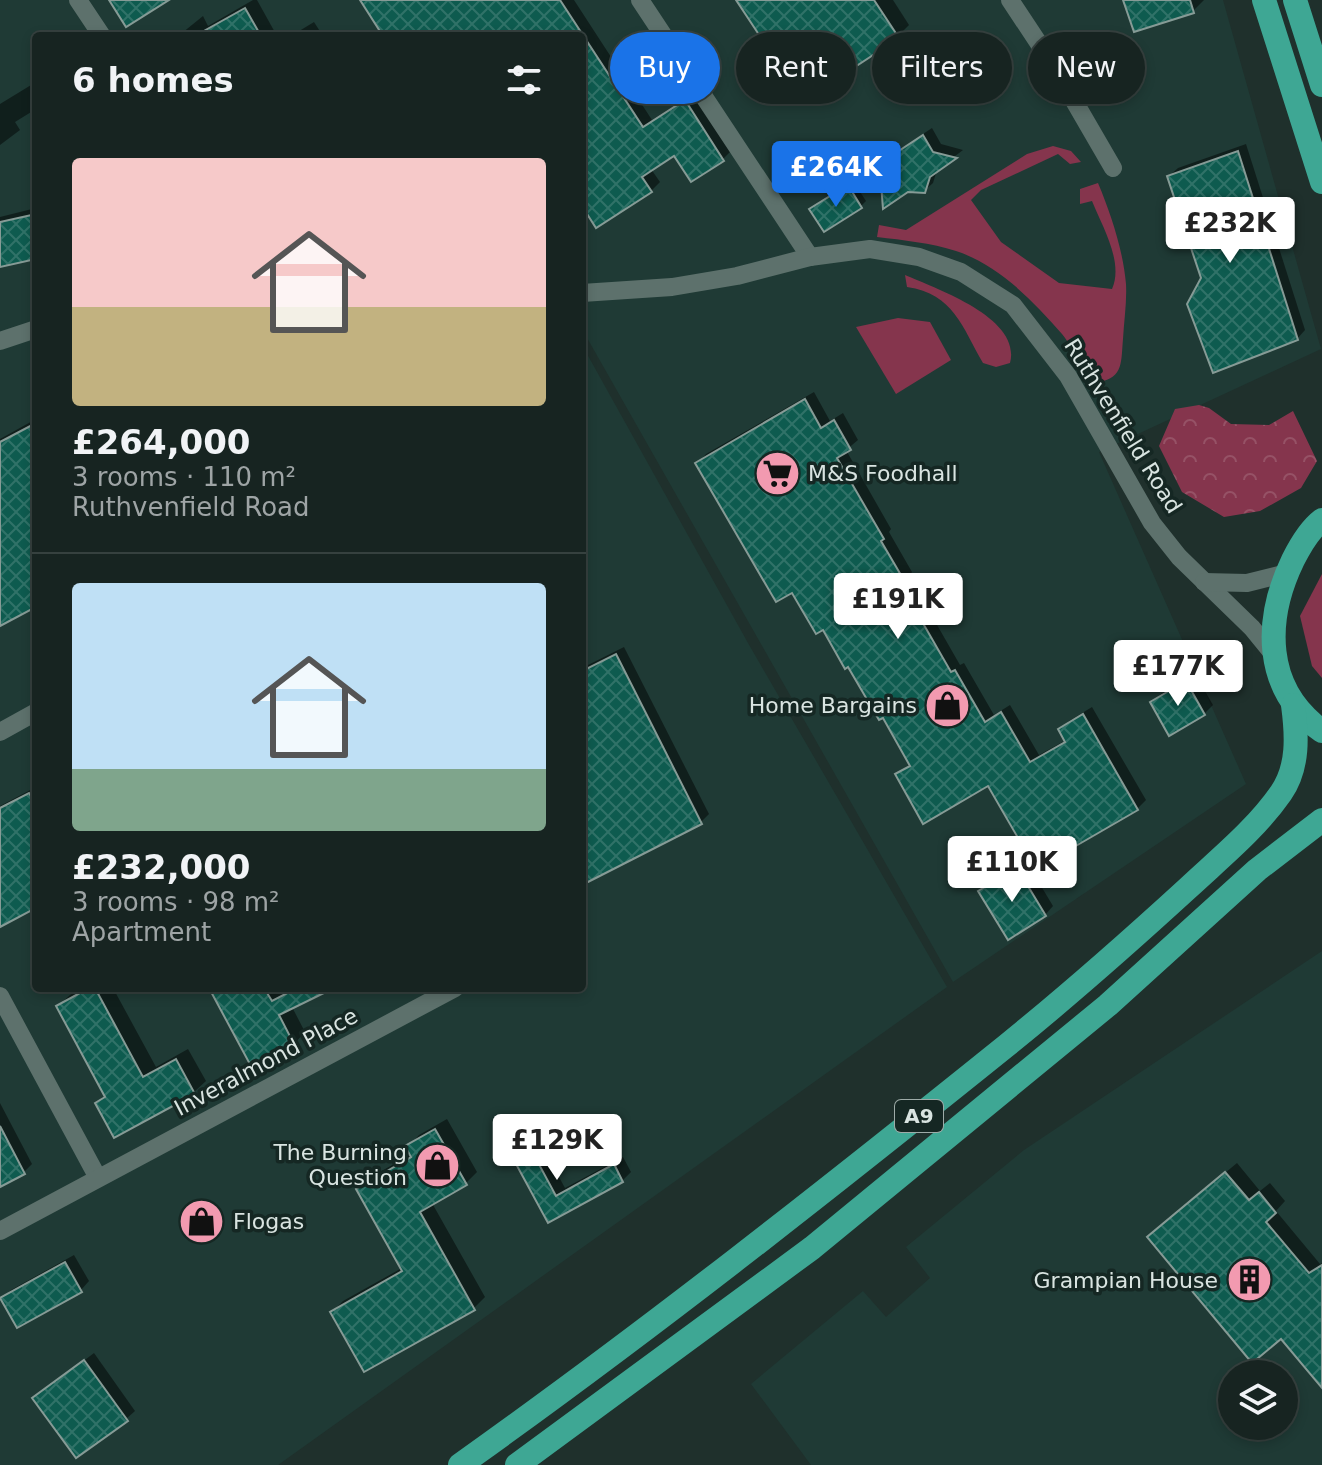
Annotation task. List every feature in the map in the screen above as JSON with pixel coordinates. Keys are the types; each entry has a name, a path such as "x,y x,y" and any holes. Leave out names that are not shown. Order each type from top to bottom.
{"highway":[{"path":"1264,0 1322,182"},
{"path":"1295,0 1322,85"},
{"path":"1320,518 1287,573 1272,628 1274,655 1293,705 1322,731"},
{"name":"A9","path":"460,1465 788,1222 1095,974 1239,841 1282,792 1292,772 1295,753 1297,734 1293,705"},
{"name":"A9","path":"517,1465 812,1248 1108,1005 1257,870 1322,820"}],"street":[{"path":"78,0 99,32"},
{"path":"640,0 810,257"},
{"path":"1010,0 1055,68 1113,168"},
{"name":"Ruthvenfield Road","path":"586,293 672,287 737,276 810,257 870,249 919,257 961,272 1013,305 1068,376 1152,523 1274,655"},
{"path":"0,341 32,330"},
{"path":"1204,582 1247,583 1287,573"},
{"path":"0,732 32,714"},
{"name":"Inveralmond Place","path":"0,1231 447,992"},
{"path":"0,996 98,1178"}],"shaded area":[{"path":"0,0 1223,0 1321,349 1099,452 1246,784 953,982 586,336 586,32 32,32 32,992 586,992 586,352 748,643 947,987 278,1465 0,1465"},
{"path":"1322,951 1322,1465 811,1465 751,1384 863,1291 886,1317 930,1278 906,1247 1024,1150"}],"green space":[{"path":"1053,146 1071,151 1081,162 1070,164 1058,154 981,190 971,200 1001,242 1059,283 1112,289 1115,267 1110,244 1092,201 1080,204 1080,189 1098,183 1119,245 1126,291 1120,367 1113,377 1099,382 1087,372 1062,334 1039,309 987,265 946,248 877,237 879,225 906,230 1027,154"},
{"path":"905,275 955,297 990,319 1003,332 1010,347 1010,363 996,367 983,363 955,314 936,297 907,287"},
{"path":"898,318 930,322 951,360 896,394 856,327"},
{"path":"1199,405 1209,408 1231,424 1269,425 1293,411 1317,461 1301,488 1260,511 1224,517 1182,492 1159,446 1175,409"},
{"path":"1322,574 1322,678 1312,666 1300,616"}],"building":[{"path":"109,0 169,0 126,27"},
{"path":"360,0 560,0 581,32 380,32"},
{"path":"736,0 874,0 895,32 872,32 872,56 856,66 856,32 757,32"},
{"path":"1123,0 1190,0 1194,13 1134,32"},
{"path":"245,8 259,32 202,32"},
{"path":"586,40 610,77 610,104 628,104 643,127 679,104 688,104 724,161 691,182 674,156 642,177 652,192 596,228 586,212"},
{"path":"923,135 933,152 957,158 930,177 925,193 908,192 883,209 881,183 873,168"},
{"path":"1238,151 1298,340 1213,373 1187,304 1201,278 1167,176"},
{"path":"848,185 862,208 824,232 809,209"},
{"path":"32,215 32,260 0,267 0,222"},
{"path":"805,399 821,428 834,420 851,450 837,458 884,539 881,541 905,582 901,585 951,672 955,670 985,722 1001,712 1030,762 1065,742 1058,729 1083,714 1138,810 1036,869 988,786 923,824 895,774 910,766 883,718 879,720 823,630 816,634 792,593 776,602 695,463"},
{"path":"32,425 32,609 0,626 0,442"},
{"path":"616,654 702,824 586,883 586,669"},
{"path":"1186,681 1205,715 1169,736 1150,702"},
{"path":"29,793 32,798 32,910 0,927 0,808"},
{"path":"1017,868 1046,916 1008,940 978,891"},
{"path":"82,992 97,992 143,1077 176,1059 195,1094 114,1138 95,1103 105,1097 56,1006"},
{"path":"211,992 266,992 272,1001 289,992 326,992 279,1015 295,1046 252,1068"},
{"path":"0,1126 25,1174 0,1187"},
{"path":"435,1129 467,1185 420,1212 475,1310 364,1372 330,1312 402,1271 356,1189 411,1157 405,1146"},
{"path":"521,1131 556,1196 614,1164 623,1182 548,1223 503,1140"},
{"name":"Grampian House","path":"1225,1172 1249,1200 1259,1192 1276,1213 1266,1222 1309,1273 1322,1265 1322,1388 1281,1339 1256,1360 1250,1360 1147,1237"},
{"path":"65,1262 82,1292 17,1328 0,1298"},
{"path":"84,1360 128,1421 76,1458 32,1398"}],"place":[{"name":"M&S Foodhall","path":"777,473"},
{"name":"Home Bargains","path":"948,705"},
{"name":"The Burning Question","path":"438,1165"},
{"name":"Flogas","path":"202,1221"},
{"name":"Grampian House","path":"1249,1280"}]}
